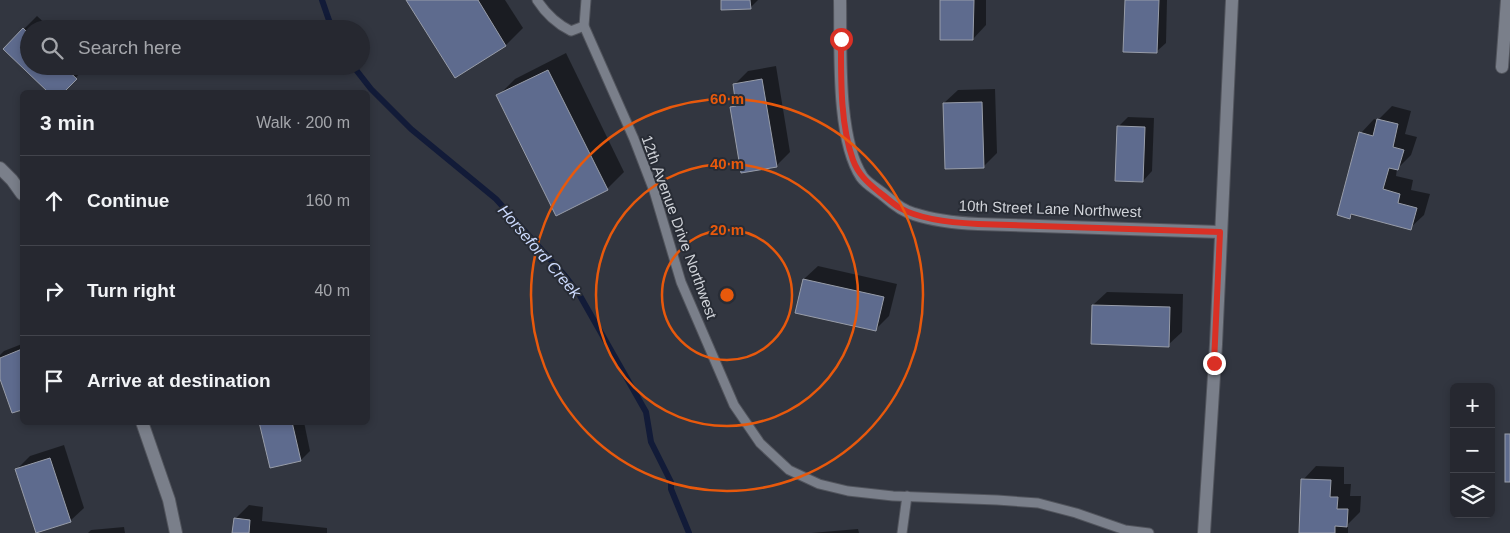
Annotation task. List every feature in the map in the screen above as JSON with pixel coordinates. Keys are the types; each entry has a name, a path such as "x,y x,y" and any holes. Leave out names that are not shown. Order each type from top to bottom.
{"street":[{"name":"10th Street Lane Northwest","path":"840,0 841,78 846,137 853,161 863,178 900,208 914,214 955,223 1220,232"},
{"path":"1204,533 1216,344 1232,0"},
{"path":"1502,67 1507,0"},
{"path":"0,168 20,191"},
{"path":"143,425 169,500 176,533"}],"lane":[{"path":"537,0 558,24 571,31 584,26 586,0"},
{"name":"12th Avenue Drive Northwest","path":"584,26 634,139 654,191 681,282 734,405 760,443 789,470 819,484 848,491 1038,503 1076,513 1125,530 1149,533"},
{"path":"902,533 908,496"}],"building":[{"path":"406,0 478,0 506,46 455,78"},
{"path":"721,0 750,0 751,9 721,10"},
{"path":"940,0 974,0 973,40 940,40"},
{"path":"1125,0 1159,0 1157,53 1123,52"},
{"path":"20,31 20,65 3,49"},
{"path":"548,70 608,190 556,216 496,95"},
{"path":"30,75 73,75 77,79 66,90 46,90"},
{"path":"762,79 777,167 741,173 730,107 736,106 733,84"},
{"path":"982,102 984,168 945,169 943,103"},
{"path":"1377,119 1398,124 1393,147 1404,150 1398,170 1389,168 1383,189 1400,194 1398,203 1417,208 1411,230 1351,214 1350,219 1337,215 1359,132 1373,136"},
{"path":"1117,126 1145,127 1143,182 1115,181"},
{"path":"803,279 884,297 876,331 795,313"},
{"path":"1092,305 1170,307 1169,347 1091,344"},
{"path":"20,350 20,411 12,413 0,379 0,358"},
{"path":"260,425 293,425 301,461 270,468"},
{"path":"1505,434 1510,434 1510,482 1505,482"},
{"path":"50,458 71,522 36,533 15,469"},
{"path":"1301,479 1331,480 1330,497 1338,497 1337,509 1348,509 1347,527 1335,526 1335,533 1299,533"},
{"path":"234,518 250,520 249,533 232,533"}],"waterway":[{"name":"Horseford Creek","path":"322,0 329,20"},
{"name":"Horseford Creek","path":"360,75 371,89 411,129 496,199 579,294 646,412 651,442 671,482 671,489 689,533"}],"route":[{"path":"841,39 841,78 846,137 853,161 863,178 900,208 914,214 955,223 1220,232 1214,363"}]}
